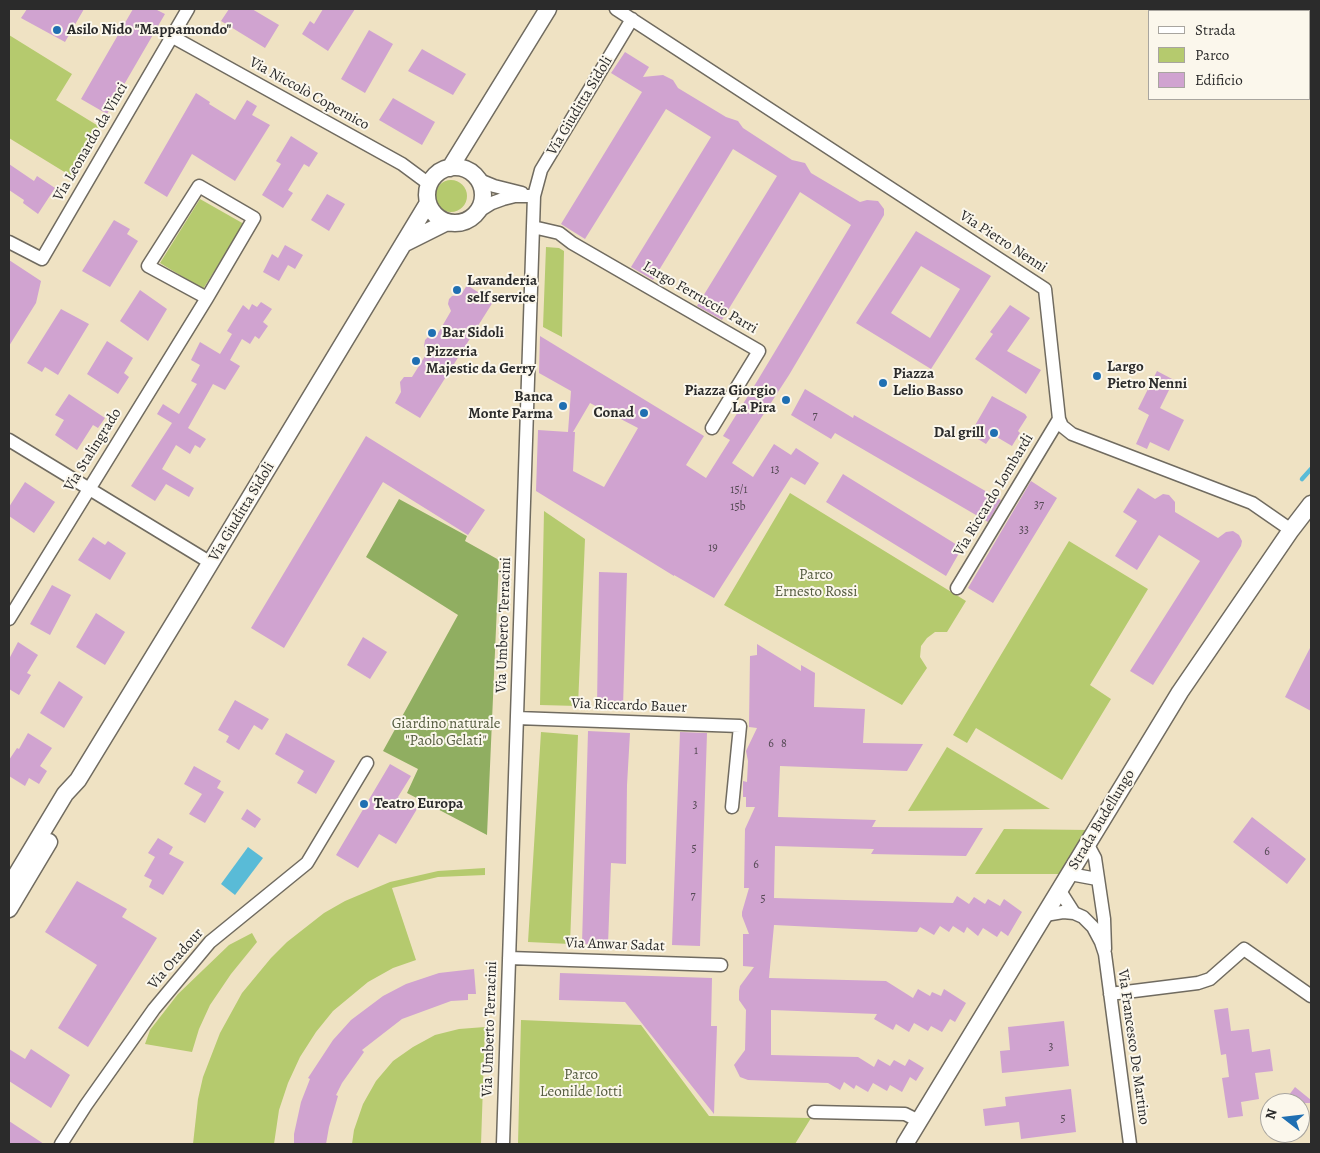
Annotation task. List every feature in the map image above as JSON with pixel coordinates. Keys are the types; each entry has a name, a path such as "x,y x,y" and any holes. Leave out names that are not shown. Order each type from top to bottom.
{"street":[{"name":"Via Leonardo da Vinci","path":"9,242 42,259 188,9"},
{"path":"450,168 548,9"},
{"name":"Via Pietro Nenni","path":"616,9 1045,289 1059,419"},
{"name":"Via Giuditta Sidoli","path":"534,196 541,170 632,19"},
{"name":"Via Niccolò Copernico","path":"171,36 402,164 429,184"},
{"path":"471,133 472,175 482,192 482,200 476,213"},
{"path":"429,184 434,176 441,171 459,168 494,186 534,196"},
{"name":"Via Giuditta Sidoli","path":"9,887 65,794 78,780 405,243 428,203 429,184"},
{"name":"Via Stalingrado","path":"9,619 207,298 254,218 199,186 148,266 207,298"},
{"path":"428,203 432,212 438,218 447,222 463,222 492,203 515,196 534,196"},
{"name":"Via Umberto Terracini","path":"502,1144 534,196"},
{"path":"405,243 447,222"},
{"name":"Largo Ferruccio Parri","path":"533,227 559,233 572,243 759,350 712,428"},
{"path":"1059,419 1062,426 1072,434 1252,503 1291,530"},
{"name":"Via Riccardo Lombardi","path":"957,588 1059,419"},
{"path":"9,440 211,562"},
{"name":"Strada Budellungo","path":"904,1144 1180,692 1291,530 1311,504"},
{"name":"Via Riccardo Bauer","path":"517,718 740,726 732,807"},
{"name":"Via Oradour","path":"61,1144 86,1105 154,1009 210,942 306,863 367,763"},
{"name":"Via Giuditta Sidoli","path":"9,909 75,800 78,780"},
{"name":"Via Francesco De Martino","path":"1088,845 1095,858 1106,936 1105,954 1130,1144"},
{"path":"1070,874 1097,879"},
{"name":"Via Francesco De Martino","path":"1060,890 1074,913 1083,917 1093,927 1105,954"},
{"path":"1045,915 1063,912 1074,913"},
{"path":"1110,994 1198,983 1210,979 1244,949 1311,996"},
{"name":"Via Anwar Sadat","path":"509,958 721,965"},
{"path":"814,1112 905,1114 919,1120"}],"green space":[{"path":"9,35 72,74 56,100 100,127 71,176 9,138"},
{"path":"451,180 457,181 462,185 466,190 466,202 462,207 457,211 451,212 445,211 440,207 436,202 435,196 436,190 440,185 445,181"},
{"path":"200,199 244,224 203,289 160,263"},
{"path":"546,247 559,248 564,251 562,337 543,327"},
{"name":"Parco Ernesto Rossi","path":"790,493 966,601 947,632 935,632 921,646 920,657 927,668 902,705 724,605"},
{"name":"Giardino naturale \"Paolo Gelati\"","path":"399,499 467,536 465,541 499,560 487,835 407,793 418,769 383,751 458,615 366,557"},
{"path":"544,511 585,539 578,706 540,705"},
{"path":"1069,541 1148,589 1090,685 1111,699 1062,780 976,728 967,743 953,735"},
{"path":"541,732 578,735 570,944 528,942"},
{"path":"947,747 1050,809 908,811"},
{"path":"1004,829 1090,830 1067,874 975,874"},
{"path":"485,868 485,875 438,877 392,888 416,960 393,968 368,982 333,1011 316,1032 300,1057 288,1083 279,1110 274,1144 193,1144 198,1099 203,1077 220,1033 242,993 287,942 324,913 345,901 390,882 438,871"},
{"path":"252,933 257,942 231,974 210,1005 199,1029 192,1052 145,1044 150,1030 178,994 229,945"},
{"name":"Parco Leonilde Iotti","path":"521,1020 641,1025 709,1116 811,1118 795,1144 518,1144"},
{"path":"485,1027 481,1144 352,1144 354,1130 363,1104 376,1081 393,1061 435,1035 459,1029"}],"water":[{"path":"248,847 263,858 235,895 221,884"}],"building":[{"name":"Asilo Nido \"Mappamondo\"","path":"27,9 84,9 65,42 21,18"},
{"path":"133,9 155,9 165,14 107,114 81,99"},
{"path":"229,9 252,9 279,25 265,48 221,21"},
{"path":"323,9 355,9 328,51 302,34 310,21 314,24"},
{"path":"369,30 393,44 365,93 341,79"},
{"path":"422,49 466,74 453,95 408,71"},
{"path":"625,52 649,67 643,77 663,75 673,80 678,88 726,117 738,121 743,128 792,160 805,163 811,173 860,202 867,200 878,201 884,209 884,215 789,375 732,463 753,477 774,444 791,455 796,448 819,463 805,485 791,477 714,598 674,576 536,491 538,430 568,432 571,391 539,373 540,336 704,436 686,465 706,478 730,440 723,436 851,225 800,192 722,320 697,306 777,176 733,149 653,280 631,267 711,137 666,109 585,239 561,224 642,92 611,73","holes":["590,403 638,428 604,487 573,471 575,432 573,432"]},
{"path":"196,93 210,102 209,104 235,120 247,100 257,106 252,115 270,125 235,181 192,154 167,197 144,183"},
{"path":"393,98 435,122 422,145 379,120"},
{"path":"291,136 318,153 309,167 304,164 288,190 293,193 283,208 262,195 281,164 276,161"},
{"path":"9,164 34,181 37,176 55,188 38,214 23,203 24,200 9,190"},
{"path":"327,194 345,204 329,231 311,220"},
{"path":"114,220 130,229 127,234 138,241 110,287 82,271"},
{"path":"916,231 991,276 931,369 856,323","holes":["921,266 960,289 930,338 891,313"]},
{"path":"285,245 303,255 295,269 288,265 279,281 263,272 272,254 278,258"},
{"path":"9,260 41,281 36,303 9,346"},
{"path":"467,285 493,302 420,418 395,403 401,392 400,382 404,377 412,377 427,353 424,346 425,340 428,337 437,335 451,311 448,304 449,299 452,296 461,295"},
{"path":"140,290 167,309 148,341 120,321"},
{"path":"261,302 272,309 263,322 268,326 259,339 255,336 250,344 242,339 230,360 240,366 225,390 213,384 188,428 206,439 200,448 195,445 190,454 176,445 162,469 194,488 189,497 166,484 155,501 131,486 172,423 157,414 163,404 179,414 197,384 191,381 200,365 191,360 200,342 220,354 232,334 227,331 243,305 249,310 252,304 257,307"},
{"path":"1010,305 1030,318 1007,351 1041,370 1026,394 975,359 993,334 990,332"},
{"path":"61,309 89,324 58,375 45,367 42,372 27,363"},
{"path":"107,341 133,358 124,373 129,377 118,394 87,374"},
{"path":"1157,371 1174,380 1160,408 1184,420 1169,451 1150,442 1147,449 1136,444 1149,415 1138,409"},
{"path":"805,389 853,418 854,415 1001,500 988,522 835,433 831,439 791,415"},
{"path":"69,394 105,418 98,428 93,425 77,450 55,435 64,420 55,415"},
{"path":"992,396 1025,414 1027,417 1018,431 1020,433 1012,446 995,436 994,439 991,437 986,444 970,434"},
{"path":"366,436 485,510 468,535 383,482 284,648 251,628"},
{"path":"843,474 962,548 946,576 826,502"},
{"path":"1031,481 1057,498 993,603 968,588"},
{"path":"25,482 55,502 34,533 9,516 9,507"},
{"path":"1138,488 1155,499 1163,494 1169,495 1175,502 1175,512 1218,538 1226,532 1233,531 1239,535 1242,541 1241,546 1153,685 1130,671 1200,561 1159,535 1137,570 1115,556 1137,521 1123,512"},
{"path":"93,537 105,545 108,541 126,553 110,580 78,560"},
{"path":"599,572 627,573 623,707 597,706"},
{"path":"52,585 71,595 50,635 30,624"},
{"path":"96,613 125,632 105,665 76,647"},
{"path":"363,637 387,652 370,679 347,665"},
{"path":"18,642 38,655 27,673 31,675 19,695 9,689 9,659"},
{"path":"757,644 801,671 801,665 815,673 814,707 865,709 863,743 923,744 907,771 780,766 778,817 876,820 872,827 983,828 966,856 871,854 874,849 775,846 774,898 953,903 957,896 969,904 974,897 985,904 988,899 1000,906 1004,899 1022,912 1008,936 1001,931 997,937 983,928 978,936 967,927 964,933 953,926 949,932 940,926 934,935 920,927 917,932 774,925 769,978 886,981 913,998 918,989 930,996 932,992 941,996 944,989 966,1003 955,1022 950,1019 942,1032 931,1026 928,1031 914,1023 909,1032 896,1024 893,1030 874,1019 877,1014 771,1010 771,1055 858,1057 874,1067 878,1059 890,1066 894,1060 905,1066 909,1059 924,1068 916,1081 910,1077 902,1092 890,1085 887,1091 873,1083 868,1092 856,1085 854,1089 844,1082 840,1090 828,1083 748,1080 740,1077 734,1065 745,1050 746,1010 739,1000 740,986 754,967 743,966 743,934 749,934 742,916 749,888 744,888 745,829 755,807 746,807 746,797 743,797 743,781 747,782 748,761 746,751 757,728 749,727 750,656 757,655"},
{"path":"1311,646 1311,711 1285,697"},
{"path":"59,681 83,697 64,728 40,713"},
{"path":"235,700 269,719 262,730 254,725 239,750 226,742 229,736 218,730"},
{"path":"588,731 630,733 626,864 611,863 608,945 582,944"},
{"path":"680,732 707,733 700,946 672,945"},
{"path":"28,733 52,748 40,766 47,771 39,784 29,778 25,786 9,776 9,760 17,748 19,749"},
{"path":"286,733 335,761 316,794 297,783 304,771 275,754"},
{"path":"390,764 411,776 398,797 417,809 396,844 379,834 358,868 336,855"},
{"path":"194,766 221,781 217,788 224,792 205,823 189,814 202,794 184,784"},
{"path":"247,809 261,819 255,828 241,819"},
{"path":"1252,817 1306,859 1287,884 1233,842"},
{"path":"158,838 173,847 169,854 184,862 163,895 149,887 152,880 144,876 155,857 148,853"},
{"path":"77,881 127,909 122,917 157,938 88,1047 58,1028 97,965 45,932"},
{"path":"474,969 476,994 468,994 468,1000 451,1001 402,1019 362,1050 364,1052 342,1083 336,1095 338,1096 326,1144 294,1144 294,1134 301,1102 310,1079 308,1078 333,1040 351,1020 383,996 406,984 439,973"},
{"path":"560,973 712,978 711,1026 717,1026 714,1114 625,1002 559,1000"},
{"path":"1228,1008 1231,1031 1249,1029 1252,1052 1270,1049 1273,1071 1255,1073 1259,1099 1241,1102 1243,1116 1228,1118 1222,1078 1229,1077 1226,1054 1221,1055 1214,1010"},
{"path":"1064,1021 1069,1066 1002,1073 1000,1051 1010,1050 1008,1027"},
{"path":"9,1049 25,1059 31,1049 70,1075 51,1108 9,1081"},
{"path":"1295,1087 1302,1093 1290,1093"},
{"path":"1071,1089 1076,1132 1021,1139 1019,1122 985,1126 983,1109 1006,1106 1005,1097"},
{"path":"9,1121 44,1144 9,1144"}],"waterway":[{"path":"1302,479 1311,469"}],"place":[{"name":"Asilo Nido \"Mappamondo\"","path":"57,30"},
{"name":"Lavanderia self service","path":"457,290"},
{"name":"Bar Sidoli","path":"432,333"},
{"name":"Pizzeria Majestic da Gerry","path":"416,361"},
{"name":"Largo Pietro Nenni","path":"1097,376"},
{"name":"Piazza Lelio Basso","path":"883,383"},
{"name":"Piazza Giorgio La Pira","path":"786,400"},
{"name":"Banca Monte Parma","path":"563,406"},
{"name":"Conad","path":"644,413"},
{"name":"Dal grill","path":"994,433"},
{"name":"Teatro Europa","path":"364,804"}]}
